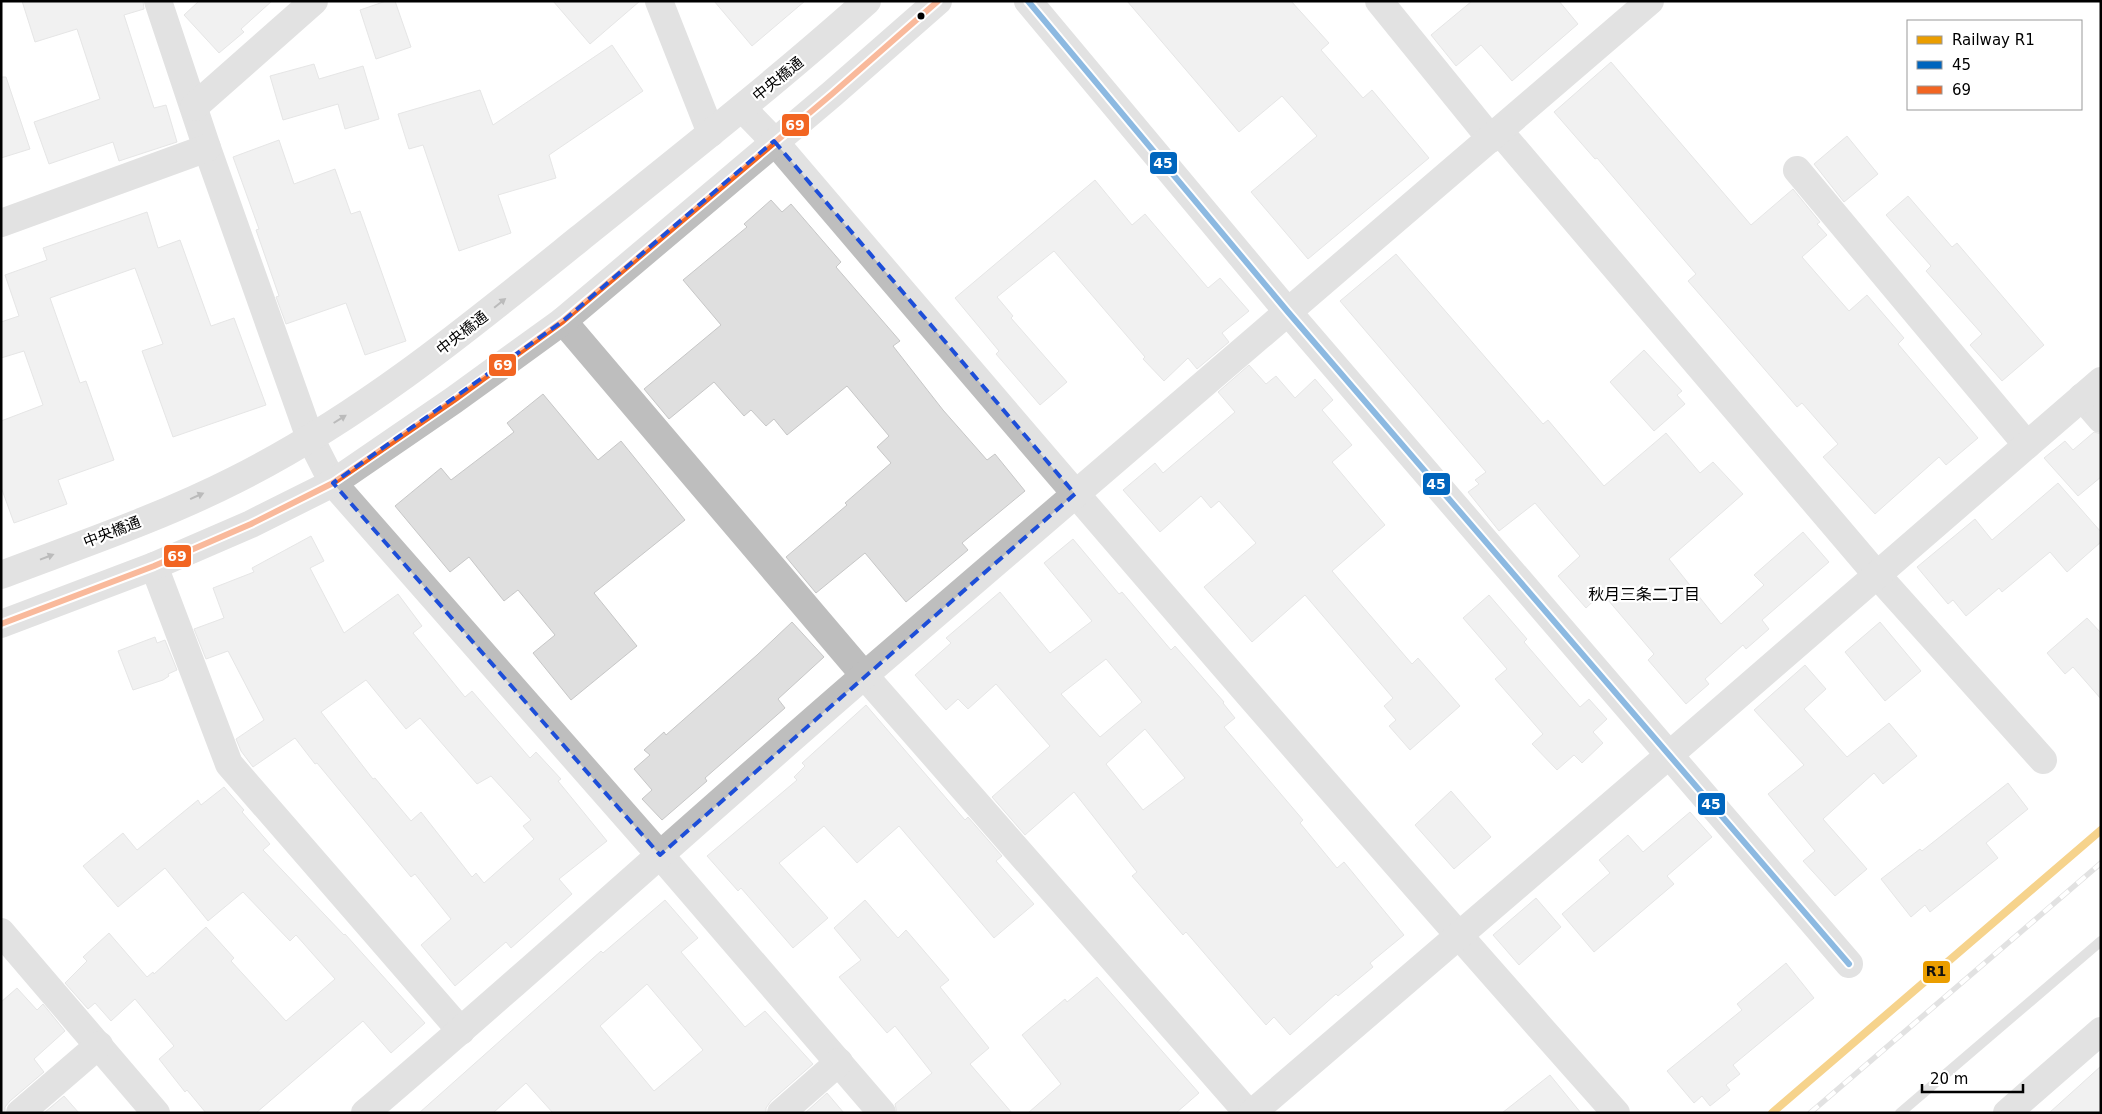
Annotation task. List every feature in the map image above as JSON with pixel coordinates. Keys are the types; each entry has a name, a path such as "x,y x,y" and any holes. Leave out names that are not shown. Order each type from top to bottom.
{"street":[{"path":"158,1 207,148 310,438 333,483 660,855 882,1113"},
{"path":"194,107 314,1"},
{"path":"659,1 711,133"},
{"name":"中央橋通","path":"1,574 132,525 235,480 310,438 384,392 460,335 742,108 801,60 867,1"},
{"path":"1,624 154,566 251,524 333,483 454,400 563,321 832,94 938,1"},
{"path":"1028,1 1288,312 1668,756 1849,964"},
{"path":"1379,1 1877,575 2043,760"},
{"path":"365,1113 461,1031 864,675 1496,136 1650,1"},
{"path":"742,108 774,142 1075,494 1459,936 1616,1113"},
{"path":"1,223 207,148"},
{"path":"1797,170 2027,445"},
{"path":"563,321 864,675 1248,1113"},
{"path":"1252,1113 2091,389 2101,419"},
{"path":"154,566 229,764 461,1031"},
{"path":"1,932 156,1113"},
{"path":"2007,1113 2101,1031"},
{"path":"20,1113 99,1045"},
{"path":"781,1113 839,1062"}],"highlighted area":[{"path":"774,141 1075,494 660,855 333,483 563,321"}],"building":[{"path":"22,1 143,1 144,9 124,15 154,108 166,105 177,142 119,161 113,142 49,164 34,122 100,99 77,29 35,42"},
{"path":"199,1 272,1 241,29 244,32 219,53 184,15"},
{"path":"386,1 395,1 411,47 376,59 360,10"},
{"path":"553,1 640,1 590,44"},
{"path":"714,1 805,1 752,46"},
{"path":"1127,1 1291,1 1329,43 1321,50 1363,98 1372,90 1429,158 1308,259 1251,192 1317,136 1282,96 1239,132"},
{"path":"1472,1 1559,1 1578,24 1512,81 1481,45 1456,66 1431,35"},
{"path":"612,45 643,91 549,155 556,178 498,195 511,233 459,251 423,145 409,149 398,114 480,90 493,125"},
{"path":"1611,62 1751,225 1793,189 1820,222 1817,224 1827,235 1802,257 1849,311 1867,295 1904,338 1898,344 1978,438 1946,465 1939,457 1875,514 1823,457 1838,444 1802,403 1797,407 1688,281 1696,274 1597,158 1595,159 1554,112"},
{"path":"314,64 319,79 363,66 379,119 345,129 338,104 283,120 270,76"},
{"path":"1,77 6,77 30,149 1,158"},
{"path":"1847,136 1878,174 1844,202 1814,164"},
{"path":"279,140 294,184 335,169 351,214 360,211 406,341 365,355 346,303 286,324 276,297 279,296 256,230 259,229 233,157"},
{"path":"1095,180 1132,225 1145,214 1208,288 1220,278 1249,311 1222,333 1229,342 1197,369 1188,358 1164,381 1143,359 1145,357 1054,251 997,297 1013,316 1011,318 1067,382 1040,405 996,354 999,351 955,298"},
{"path":"1908,196 1952,247 1957,243 2044,345 2002,381 1970,345 1982,334 1926,271 1931,266 1886,215"},
{"path":"771,200 782,212 791,204 841,262 836,267 900,341 893,346 943,410 987,460 995,454 1025,491 962,543 968,550 906,602 865,553 816,593 786,557 847,505 845,503 891,463 877,447 889,436 847,386 787,435 774,419 766,426 751,410 744,416 714,382 669,419 644,389 721,325 683,280 747,227 744,224"},
{"path":"147,212 158,248 180,240 211,326 234,318 266,405 173,437 142,351 163,344 135,268 50,298 80,383 86,381 114,460 58,480 67,504 14,523 1,487 1,421 43,405 24,351 1,358 1,322 19,316 5,275 47,260 43,248"},
{"path":"1396,254 1543,424 1548,420 1604,486 1666,433 1700,473 1713,462 1743,494 1669,559 1721,624 1764,585 1754,575 1803,532 1829,562 1762,620 1769,629 1746,649 1743,645 1705,679 1709,684 1686,704 1648,660 1654,654 1602,593 1586,608 1558,576 1580,556 1535,503 1499,531 1468,492 1479,484 1475,480 1486,472 1340,301"},
{"path":"1644,350 1682,391 1677,395 1685,404 1654,431 1610,382"},
{"path":"1249,365 1266,384 1276,376 1295,398 1315,379 1333,400 1322,410 1352,445 1332,462 1385,525 1332,571 1412,664 1418,658 1460,706 1410,750 1389,726 1396,720 1384,706 1393,698 1305,595 1252,642 1204,587 1256,543 1219,501 1211,508 1201,496 1160,532 1123,490 1155,463 1163,473 1235,412 1218,392"},
{"path":"543,394 598,460 621,441 685,520 594,593 637,646 571,700 533,653 555,635 518,590 504,601 469,557 450,572 395,506 441,468 451,480 514,432 507,423"},
{"path":"2094,432 2101,434 2101,477 2078,496 2044,458 2065,441 2073,450"},
{"path":"2058,483 2101,532 2101,542 2067,572 2050,552 2002,592 1999,588 1966,616 1953,600 1948,604 1917,567 1975,519 1992,540"},
{"path":"311,536 324,561 310,568 344,633 398,594 422,626 413,633 465,697 472,691 530,758 536,752 561,779 558,781 607,841 559,879 572,894 511,948 506,942 455,986 421,945 451,919 415,874 411,877 295,738 253,767 241,751 236,739 264,720 228,651 206,659 194,629 224,618 213,588 254,572 252,568","holes":["366,680 406,729 420,718 477,784 491,776 531,820 523,826 534,839 484,883 476,873 472,877 421,812 411,821 375,778 373,779 321,712"]},
{"path":"1073,539 1119,594 1122,592 1171,650 1175,646 1224,702 1235,718 1224,727 1303,820 1300,823 1337,868 1344,862 1404,935 1370,963 1373,967 1338,996 1336,994 1290,1035 1274,1017 1266,1025 1186,932 1183,935 1132,876 1137,872 1074,792 1025,835 992,797 1050,746 996,684 968,709 958,699 946,710 915,675 951,643 946,638 1000,592 1050,653 1092,621 1044,563","holes":["1106,659 1142,702 1100,737 1061,694","1145,729 1185,778 1143,810 1106,764"]},
{"path":"1489,595 1527,639 1524,642 1580,707 1589,699 1607,719 1593,732 1603,743 1582,763 1574,755 1557,770 1532,744 1543,734 1495,679 1507,669 1463,618"},
{"path":"2087,618 2101,633 2101,699 2073,667 2065,674 2047,653"},
{"path":"792,622 824,657 778,699 785,708 705,778 707,781 662,820 642,799 652,790 634,769 650,755 644,750 664,732 666,735"},
{"path":"1880,622 1921,671 1885,701 1845,652"},
{"path":"155,637 157,643 165,640 177,670 168,674 169,676 163,680 133,690 118,651"},
{"path":"1805,665 1826,689 1804,709 1847,757 1889,723 1917,756 1883,784 1874,773 1823,819 1867,869 1835,896 1803,861 1815,851 1768,794 1804,765 1754,710"},
{"path":"866,705 965,820 968,817 1002,856 996,861 1034,904 994,938 899,826 857,863 824,826 779,863 828,918 793,948 741,888 738,891 707,856 797,780 794,777 805,766 802,763"},
{"path":"2008,783 2028,809 1986,843 1998,858 1930,912 1925,905 1911,917 1881,879 1920,849 1922,851"},
{"path":"224,787 244,810 242,812 270,844 263,850 345,934 425,1023 391,1053 363,1021 256,1113 206,1113 187,1090 185,1092 159,1059 174,1046 135,999 111,1021 95,1003 88,1009 65,983 87,961 83,957 109,933 147,977 153,972 154,974 206,927 234,958 231,961 286,1021 335,979 296,935 290,941 243,892 208,921 165,868 118,907 83,866 123,833 137,850 198,800 201,805"},
{"path":"1451,791 1491,837 1454,869 1415,825"},
{"path":"1690,812 1712,837 1667,876 1674,884 1594,952 1562,914 1610,873 1599,860 1628,835 1643,852"},
{"path":"1536,898 1561,927 1519,965 1493,935"},
{"path":"665,900 698,938 681,952 745,1027 765,1011 813,1064 771,1101 766,1108 766,1113 553,1113 526,1083 493,1113 419,1113 601,951 603,953","holes":["647,984 703,1050 654,1091 600,1026"]},
{"path":"865,900 898,938 906,930 949,980 940,987 989,1048 970,1064 1012,1113 897,1113 895,1104 932,1073 895,1026 887,1033 839,977 861,960 834,928"},
{"path":"1786,963 1814,998 1733,1065 1740,1074 1726,1085 1730,1090 1710,1106 1702,1096 1694,1103 1667,1071 1742,1010 1737,1004"},
{"path":"1097,977 1199,1093 1176,1113 1028,1113 1061,1084 1022,1035 1065,999 1067,1002"},
{"path":"17,988 37,1010 43,1004 65,1031 34,1059 44,1072 10,1101 5,1107 5,1113 1,1113 1,1002"},
{"path":"2101,1066 2101,1113 2049,1113"},
{"path":"1550,1075 1581,1113 1502,1113"},
{"path":"827,1093 844,1113 805,1113"},
{"path":"64,1096 79,1113 44,1113"}],"waterway":[{"path":"1900,1113 2101,941"}],"railway":[{"path":"1810,1113 2101,863"}],"rail line":[{"name":"R1","path":"1772,1113 2101,830"}],"transit line":[{"name":"69","path":"1,624 154,566 251,524 333,483 454,400 563,321 832,94 938,1"},
{"name":"45","path":"1028,1 1288,312 1849,964"}],"district":[{"name":"秋月三条二丁目","path":"1644,594"}]}
